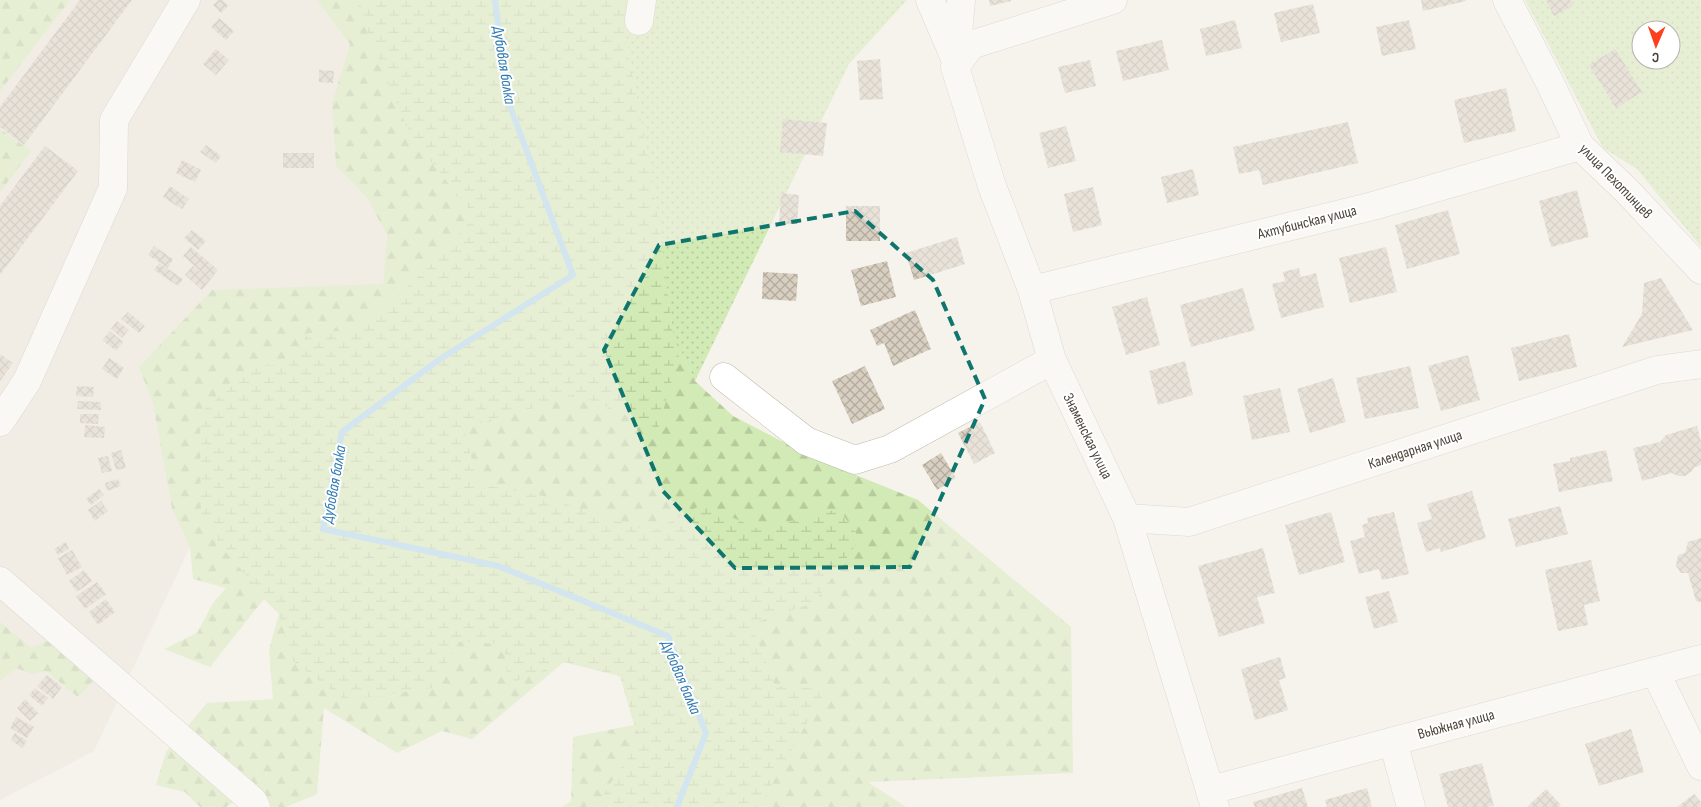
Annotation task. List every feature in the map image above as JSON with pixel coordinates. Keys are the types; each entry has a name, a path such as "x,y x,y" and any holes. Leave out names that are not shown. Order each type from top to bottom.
{"street":[{"path":"0,422 27,381 113,188 114,120 186,0"},
{"name":"Знаменская улица","path":"930,0 955,63 992,186 1032,290 1052,360 1127,518 1213,798"},
{"path":"955,63 961,0"},
{"path":"955,63 971,45 1113,0"},
{"name":"улица Пехотинцев","path":"1507,0 1580,146 1628,192 1701,270"},
{"name":"Ахтубинская улица","path":"1032,290 1373,206 1580,146"},
{"path":"724,377 806,441 855,460 890,449 1052,360"},
{"name":"Календарная улица","path":"1127,518 1188,522 1657,370 1701,364"},
{"path":"0,581 253,801 256,807"},
{"name":"Вьюжная улица","path":"1213,798 1393,741 1701,659"},
{"path":"1655,671 1701,766"},
{"path":"1393,741 1412,807"}],"highlighted area":[{"path":"855,211 933,280 985,399 910,567 735,568 663,491 604,350 659,245"}],"shaded area":[{"path":"0,0 316,0 350,44 332,103 336,166 367,198 387,235 383,285 212,290 139,367 153,404 172,509 190,547 94,751 0,800"}],"green space":[{"path":"0,0 70,0 0,91"},
{"path":"316,0 629,0 624,29 654,189 673,333 695,381 733,416 816,459 918,500 1071,627 1073,773 868,782 906,807 562,807 571,801 573,737 634,725 620,676 564,662 472,739 442,731 397,753 324,708 317,794 286,807 243,807 235,801 226,807 200,807 185,792 156,785 166,752 207,703 273,699 269,650 279,614 264,599 210,667 164,649 197,633 213,603 226,588 193,579 190,547 172,509 153,404 139,367 212,290 383,284 387,235 367,198 336,166 332,103 350,44"},
{"path":"356,0 629,0 624,29 654,189 673,334 680,352 658,429 576,394 464,428 478,484 539,495 651,532 703,504 758,529 839,509 860,539 814,603 751,624 775,686 826,689 760,807 595,807 641,738 635,725 620,676 564,662 508,684 504,644 459,642 432,688 373,697 342,698 293,661 279,614 226,552 201,517 200,413 255,366 288,364 308,333 359,330 415,280 475,217 410,135"},
{"path":"629,0 907,0 849,64 695,381 673,334 654,189 624,29"},
{"path":"1525,0 1701,0 1701,247 1637,169 1603,148"},
{"path":"0,129 31,151 0,192"},
{"path":"0,622 31,648 55,638 96,678 78,697 46,671 32,674 16,668 0,681"}],"building":[{"path":"80,0 132,0 24,145 0,127 0,107"},
{"path":"218,0 223,0 228,6 221,13 213,5"},
{"path":"989,0 1011,0 1011,1 990,6"},
{"path":"1421,0 1466,0 1466,1 1423,11"},
{"path":"1546,0 1570,0 1573,6 1554,16"},
{"path":"1313,4 1320,33 1281,42 1274,13"},
{"path":"219,18 234,31 226,40 211,27"},
{"path":"1235,20 1242,48 1206,56 1200,29"},
{"path":"1409,20 1416,49 1382,56 1376,27"},
{"path":"1162,40 1169,70 1123,81 1116,51"},
{"path":"216,49 229,60 216,75 203,64"},
{"path":"1615,49 1642,92 1616,108 1589,65"},
{"path":"880,59 883,99 860,100 857,61"},
{"path":"1090,60 1096,86 1065,93 1058,67"},
{"path":"319,70 334,71 333,83 319,82"},
{"path":"1506,88 1516,131 1464,143 1454,100"},
{"path":"783,119 827,123 823,156 780,152"},
{"path":"1348,122 1358,163 1263,185 1259,170 1239,174 1233,147"},
{"path":"1066,126 1076,161 1048,168 1039,133"},
{"path":"206,145 221,156 216,163 200,152"},
{"path":"45,146 78,171 0,275 0,206"},
{"path":"283,153 314,153 314,168 283,168"},
{"path":"182,160 201,170 195,182 176,173"},
{"path":"1193,169 1199,195 1167,203 1161,177"},
{"path":"170,186 189,199 182,209 163,197"},
{"path":"1093,187 1102,225 1073,232 1064,194"},
{"path":"1577,190 1589,237 1551,247 1539,201"},
{"path":"781,193 799,195 797,224 779,223"},
{"path":"846,206 880,206 880,241 846,241"},
{"path":"1448,210 1460,254 1407,269 1395,225"},
{"path":"192,230 206,241 198,250 184,238"},
{"path":"957,237 965,264 914,280 906,253"},
{"path":"154,246 173,259 168,268 148,255"},
{"path":"191,247 218,270 202,290 185,275 193,266 207,277 183,256"},
{"path":"1386,247 1397,292 1350,303 1339,258"},
{"path":"887,261 896,297 861,306 851,270"},
{"path":"159,263 183,279 178,286 154,270"},
{"path":"1299,268 1301,277 1316,273 1324,307 1281,318 1272,284 1285,281 1283,272"},
{"path":"763,272 798,274 796,301 762,299"},
{"path":"1661,278 1693,330 1622,347 1642,314 1644,283"},
{"path":"1243,288 1255,330 1191,347 1180,305"},
{"path":"1147,297 1160,345 1126,355 1112,307"},
{"path":"915,310 931,349 893,366 884,343 877,346 870,330"},
{"path":"128,312 145,326 139,333 121,319"},
{"path":"117,321 129,330 122,338 111,329"},
{"path":"110,331 123,342 116,351 102,340"},
{"path":"1569,334 1577,367 1519,381 1511,348"},
{"path":"0,354 13,363 0,381"},
{"path":"1468,355 1480,400 1441,411 1428,366"},
{"path":"109,358 124,368 117,379 102,369"},
{"path":"1185,361 1193,395 1158,405 1149,371"},
{"path":"865,366 885,409 852,424 832,381"},
{"path":"1410,366 1419,408 1365,419 1356,378"},
{"path":"1333,378 1346,422 1310,433 1297,389"},
{"path":"77,386 94,387 93,397 76,396"},
{"path":"1280,388 1290,432 1252,440 1243,396"},
{"path":"78,401 101,402 101,410 77,409"},
{"path":"80,414 99,414 98,424 80,423"},
{"path":"980,422 995,453 974,464 958,433"},
{"path":"85,425 105,427 104,438 84,437"},
{"path":"1697,426 1701,442 1701,465 1695,467 1685,476 1678,476 1672,473 1642,481 1633,448 1660,442 1666,435"},
{"path":"121,450 126,468 116,470 111,453"},
{"path":"1606,450 1613,481 1559,492 1553,464"},
{"path":"941,453 956,478 937,490 922,465"},
{"path":"108,456 112,471 102,473 98,458"},
{"path":"118,479 121,486 107,491 105,483"},
{"path":"99,489 104,495 91,505 86,499"},
{"path":"1472,491 1486,538 1441,552 1440,548 1426,552 1417,523 1432,519 1427,504"},
{"path":"101,501 108,511 95,521 88,510"},
{"path":"1560,506 1568,534 1516,547 1508,519"},
{"path":"1331,512 1345,562 1299,575 1285,525"},
{"path":"1394,512 1409,574 1382,580 1379,569 1359,574 1350,541 1365,537 1362,525 1368,523 1367,518"},
{"path":"1701,538 1701,602 1696,601 1688,573 1681,573 1676,566 1678,555 1685,553 1688,542"},
{"path":"66,542 69,549 58,555 54,549"},
{"path":"1263,548 1275,593 1257,597 1265,623 1219,637 1198,566"},
{"path":"72,550 82,567 67,575 58,558"},
{"path":"1591,560 1600,601 1584,605 1588,625 1558,631 1545,570"},
{"path":"84,570 92,581 77,592 69,581"},
{"path":"97,582 106,594 85,609 76,596"},
{"path":"1389,591 1398,622 1374,629 1365,597"},
{"path":"106,599 115,612 98,625 89,612"},
{"path":"1280,657 1286,678 1279,680 1288,710 1255,720 1241,669"},
{"path":"47,675 62,687 53,699 37,686"},
{"path":"35,688 48,698 42,706 29,695"},
{"path":"25,699 38,713 30,721 17,708"},
{"path":"16,717 34,727 27,738 10,728"},
{"path":"1631,729 1644,772 1599,786 1585,744"},
{"path":"15,733 27,741 22,748 11,740"},
{"path":"1482,763 1494,806 1448,807 1439,774"},
{"path":"1302,788 1308,807 1255,807 1253,802"},
{"path":"1367,788 1372,807 1327,807 1325,800"},
{"path":"1546,789 1561,805 1559,807 1527,807"},
{"path":"1694,794 1701,802 1701,807 1677,807"}],"waterway":[{"name":"Дубовая балка","path":"495,0 508,101 573,275 440,359 342,432 323,529 498,566 668,636 706,733 677,807"}]}
